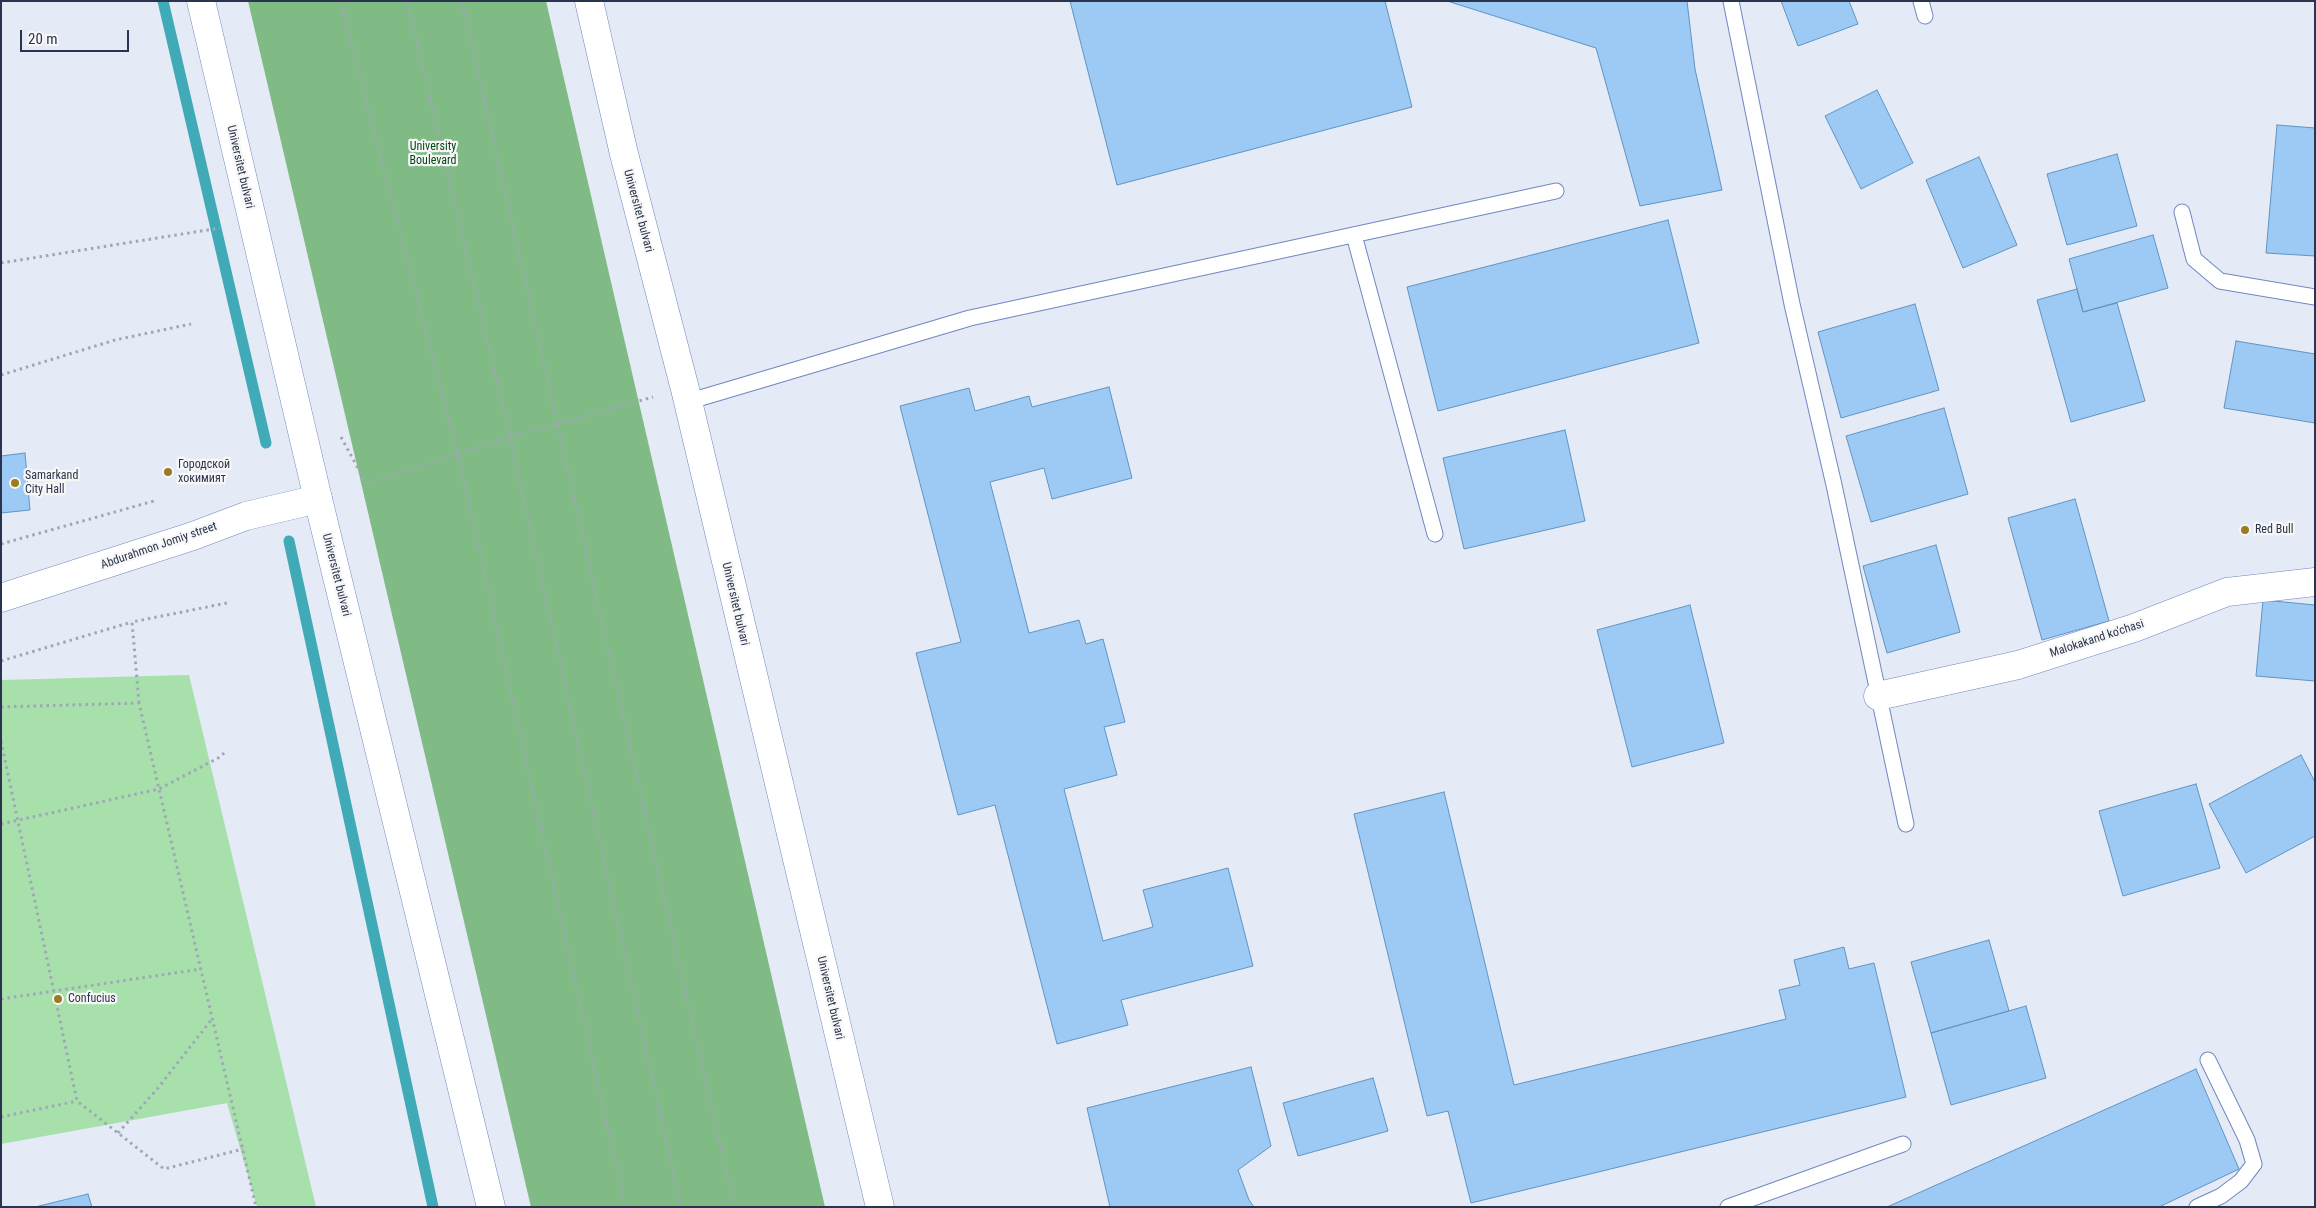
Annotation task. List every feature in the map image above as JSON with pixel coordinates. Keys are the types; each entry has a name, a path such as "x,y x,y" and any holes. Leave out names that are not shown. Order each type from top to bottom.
{"main road":[{"name":"Universitet bulvari","path":"201,1 318,499 491,1207"},
{"name":"Universitet bulvari","path":"589,1 624,154 687,402 880,1207"},
{"name":"Abdurahmon Jomiy street","path":"1,598 193,536 246,516 318,499"},
{"name":"Malokakand ko'chasi","path":"1878,696 2018,665 2134,628 2227,592 2315,582"}],"lane":[{"path":"1731,1 1792,304 1834,485 1906,824"},
{"path":"1921,1 1925,16"},
{"path":"687,402 970,318 1556,191"},
{"path":"2182,212 2194,259 2220,281 2315,297"},
{"path":"1354,235 1435,534"},
{"path":"2197,1207 2221,1196 2242,1181 2254,1164 2247,1140 2208,1060"},
{"path":"1728,1207 1903,1144"}],"path":[{"path":"340,1 458,454 625,1207"},
{"path":"407,1 510,437 681,1207"},
{"path":"462,1 734,1207"},
{"path":"1,263 224,227"},
{"path":"1,375 115,340 191,324"},
{"path":"341,437 366,483 510,437 655,397"},
{"path":"1,544 154,501"},
{"path":"1,661 132,622 227,603"},
{"path":"132,622 139,703 256,1207"},
{"path":"1,707 139,703"},
{"path":"1,742 77,1101 164,1169 242,1149"},
{"path":"1,824 159,789 224,753"},
{"path":"1,999 201,969"},
{"path":"118,1133 158,1088 212,1019"},
{"path":"1,1117 77,1101"}],"green space":[{"name":"University Boulevard","path":"248,1 546,1 825,1207 531,1207"},
{"path":"189,675 316,1207 257,1207 227,1103 1,1144 1,680"}],"building":[{"path":"1070,1 1385,1 1412,107 1117,185"},
{"path":"1447,1 1687,1 1695,69 1722,190 1640,206 1596,48"},
{"path":"1781,1 1849,1 1858,24 1798,46"},
{"path":"1877,90 1913,163 1861,189 1825,116"},
{"path":"2277,125 2315,128 2315,256 2266,253"},
{"path":"2117,154 2137,226 2067,245 2047,174"},
{"path":"1979,157 2017,245 1963,268 1926,180"},
{"path":"1668,220 1699,343 1438,411 1407,287"},
{"path":"2153,235 2168,288 2083,312 2069,259"},
{"path":"2077,289 2083,312 2117,303 2145,401 2071,422 2037,300"},
{"path":"1915,304 1939,390 1841,418 1818,332"},
{"path":"2236,341 2315,354 2315,423 2224,408"},
{"path":"1109,387 1132,478 1052,499 1044,468 990,482 1029,633 1079,620 1086,644 1103,639 1125,722 1104,727 1117,775 1064,789 1103,941 1153,927 1143,890 1228,868 1253,966 1121,1000 1128,1025 1057,1044 995,805 958,815 916,653 961,642 900,406 969,388 975,411 1029,396 1032,407"},
{"path":"1944,408 1968,494 1871,522 1846,436"},
{"path":"1565,430 1585,521 1464,549 1443,458"},
{"name":"Samarkand City Hall","path":"25,453 30,510 1,513 1,456"},
{"path":"2075,499 2109,621 2042,640 2008,518"},
{"path":"1936,545 1960,632 1887,653 1863,566"},
{"path":"2263,600 2315,605 2315,681 2256,676"},
{"path":"1690,605 1724,743 1632,767 1597,630"},
{"path":"2301,755 2315,782 2315,836 2246,873 2209,804"},
{"path":"2196,784 2220,868 2123,896 2099,811"},
{"path":"1444,792 1514,1085 1786,1019 1779,990 1800,985 1794,960 1844,947 1849,969 1874,963 1906,1097 1471,1203 1448,1111 1427,1116 1354,814"},
{"path":"1989,940 2009,1011 1931,1033 1911,962"},
{"path":"2026,1006 2046,1078 1951,1105 1931,1033"},
{"path":"1251,1067 1271,1146 1238,1170 1249,1200 1254,1207 1110,1207 1087,1108"},
{"path":"2196,1069 2239,1169 2159,1207 1887,1207"},
{"path":"1373,1078 1388,1131 1298,1156 1283,1103"},
{"path":"88,1194 92,1207 35,1207"}],"waterway":[{"path":"163,1 266,443"},
{"path":"289,541 433,1207"}],"place":[{"name":"Городской хокимият","path":"168,472"},
{"name":"Samarkand City Hall","path":"15,483"},
{"name":"Red Bull","path":"2245,530"},
{"name":"Confucius","path":"58,999"}]}
